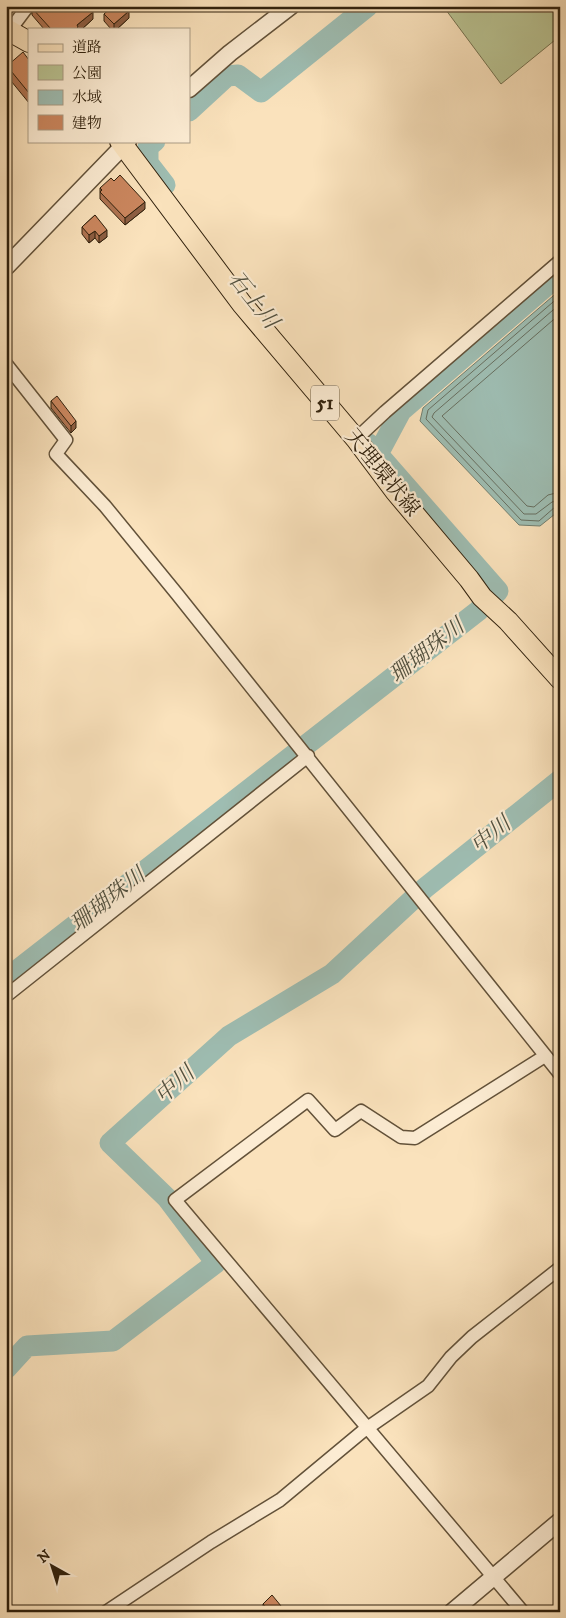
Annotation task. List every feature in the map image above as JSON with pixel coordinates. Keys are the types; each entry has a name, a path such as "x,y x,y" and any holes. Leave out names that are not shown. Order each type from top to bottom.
{"main road":[{"path":"8,29 28,41"},
{"name":"天理環状線","path":"124,143 168,208 242,304 356,439 395,491 470,579 487,602 508,621 560,679"}],"street":[{"path":"8,29 28,6"},
{"path":"190,88 230,53 291,6"},
{"path":"6,267 124,143"},
{"path":"356,439 384,412 560,261"},
{"path":"6,364 66,440 56,454 105,506 296,740 560,1074"},
{"path":"6,996 306,754"},
{"path":"523,1612 175,1200 308,1100 335,1130 361,1112 401,1137 415,1138 545,1056"},
{"path":"106,1612 211,1542 280,1500 368,1429 428,1386 451,1357 472,1338 560,1268"},
{"path":"452,1612 560,1521"}],"green space":[{"path":"443,6 560,6 560,36 501,84"}],"water":[{"path":"560,290 560,510 540,526 519,525 420,421 423,408"}],"building":[{"path":"34,6 88,6 93,12 77,25 77,28 50,28 32,8"},
{"path":"113,6 125,6 129,11 114,24 104,14"},
{"path":"23,52 28,59 28,92 7,66"},
{"path":"120,175 145,202 125,218 100,192 102,190 100,188 111,178 114,181"},
{"path":"95,215 107,230 99,236 95,231 89,235 82,227"},
{"path":"57,396 76,421 71,426 51,401"},
{"path":"272,1595 286,1612 270,1612 263,1604"}],"waterway":[{"name":"石上川","path":"190,110 227,76 238,75 261,92 368,6"},
{"name":"石上川","path":"154,142 148,147 148,163 165,185"},
{"name":"珊瑚珠川","path":"378,454 401,411 560,274"},
{"name":"珊瑚珠川","path":"6,979 478,611 498,591 369,444"},
{"name":"中川","path":"6,1369 27,1346 113,1341 216,1263 167,1198 110,1143 229,1036 332,974 425,888 560,780"}]}
